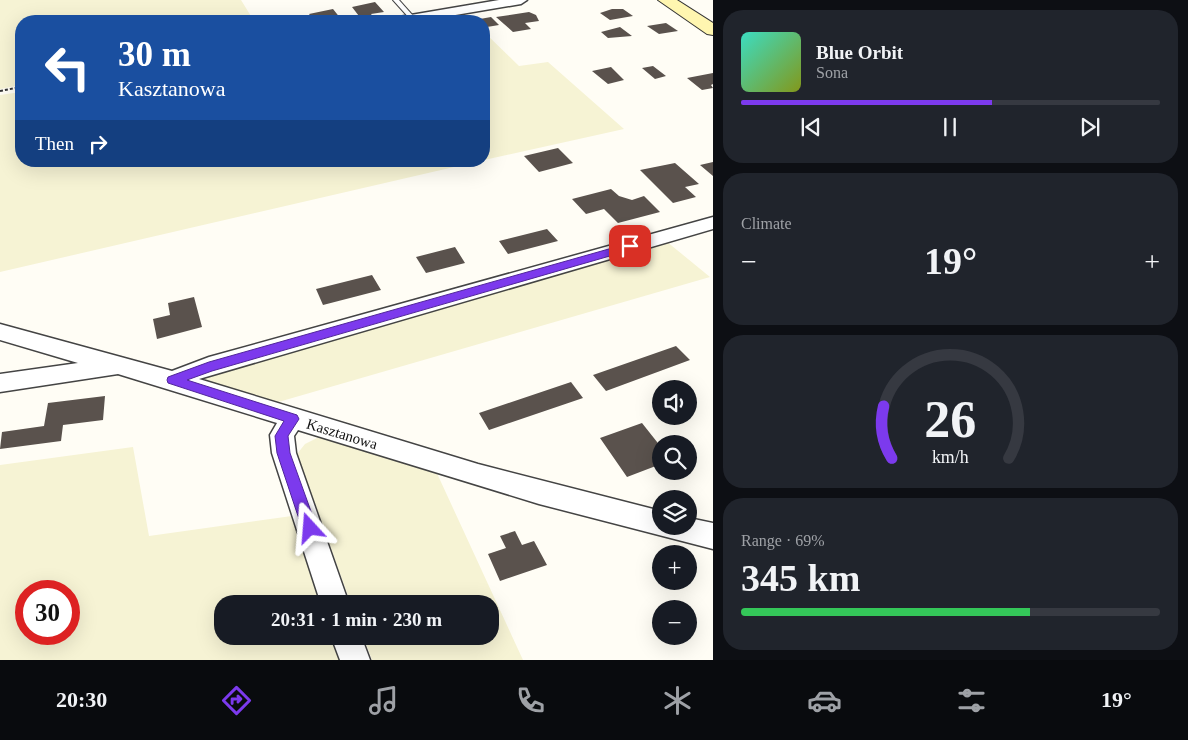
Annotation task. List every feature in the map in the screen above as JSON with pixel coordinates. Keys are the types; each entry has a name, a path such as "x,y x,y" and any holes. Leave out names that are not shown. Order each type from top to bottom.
{"street":[{"path":"436,15 521,0"},
{"path":"666,0 713,30"},
{"path":"173,380 209,366 713,223"},
{"name":"Kasztanowa","path":"0,332 173,380 292,419 501,481 652,522"},
{"path":"0,383 121,366"},
{"path":"292,419 282,436 284,453 332,595"},
{"path":"697,532 713,536"},
{"path":"349,645 354,660"}],"lane":[{"path":"396,0 409,15"}],"path":[{"path":"0,91 15,88"}],"shaded area":[{"path":"0,0 241,0 250,15 15,15 15,86 0,89"},
{"path":"490,38 519,66 548,62 624,129 490,159"},
{"path":"15,93 15,167 454,167 0,272 0,95"},
{"path":"666,241 710,277 275,403 194,380"},
{"path":"321,436 435,469 493,595 348,595 297,454 305,444"},
{"path":"133,447 149,536 299,515 321,595 214,595 214,645 335,645 339,660 0,660 0,465"},
{"path":"499,608 523,660 372,660 366,645 499,645"}],"building":[{"path":"375,2 384,12 372,15 358,15 352,7"},
{"path":"333,9 338,15 310,15"},
{"path":"612,9 623,9 633,16 610,20 600,13"},
{"path":"529,12 536,15 539,21 525,23 531,29 513,32 496,17"},
{"path":"491,17 499,25 490,26"},
{"path":"666,23 678,31 659,34 647,26"},
{"path":"620,27 632,36 608,38 601,32"},
{"path":"653,66 666,76 655,79 642,68"},
{"path":"611,67 624,80 608,84 592,71"},
{"path":"713,73 713,84 711,85 713,88 702,90 687,78"},
{"path":"558,148 573,163 539,172 524,156"},
{"path":"713,162 713,176 700,165"},
{"path":"675,163 699,184 685,187 696,197 673,203 640,170"},
{"path":"611,189 619,196 632,200 644,196 660,212 618,223 604,209 586,214 572,199"},
{"path":"547,229 558,241 508,254 499,241"},
{"path":"455,247 465,263 426,273 416,257"},
{"path":"372,275 381,290 323,305 316,289"},
{"path":"194,297 202,327 157,339 153,319 170,315 168,303"},
{"path":"676,346 690,360 606,391 593,375"},
{"path":"571,382 583,398 489,430 479,413"},
{"path":"105,396 103,420 63,425 61,441 0,449 2,432 44,426 48,403"},
{"path":"642,423 652,436 652,467 627,477 600,438"},
{"path":"515,531 522,545 534,541 547,565 500,581 488,554 506,548 500,536"}],"route":[{"path":"310,528 284,453 282,436 292,419 173,380 209,366 630,246"}]}
